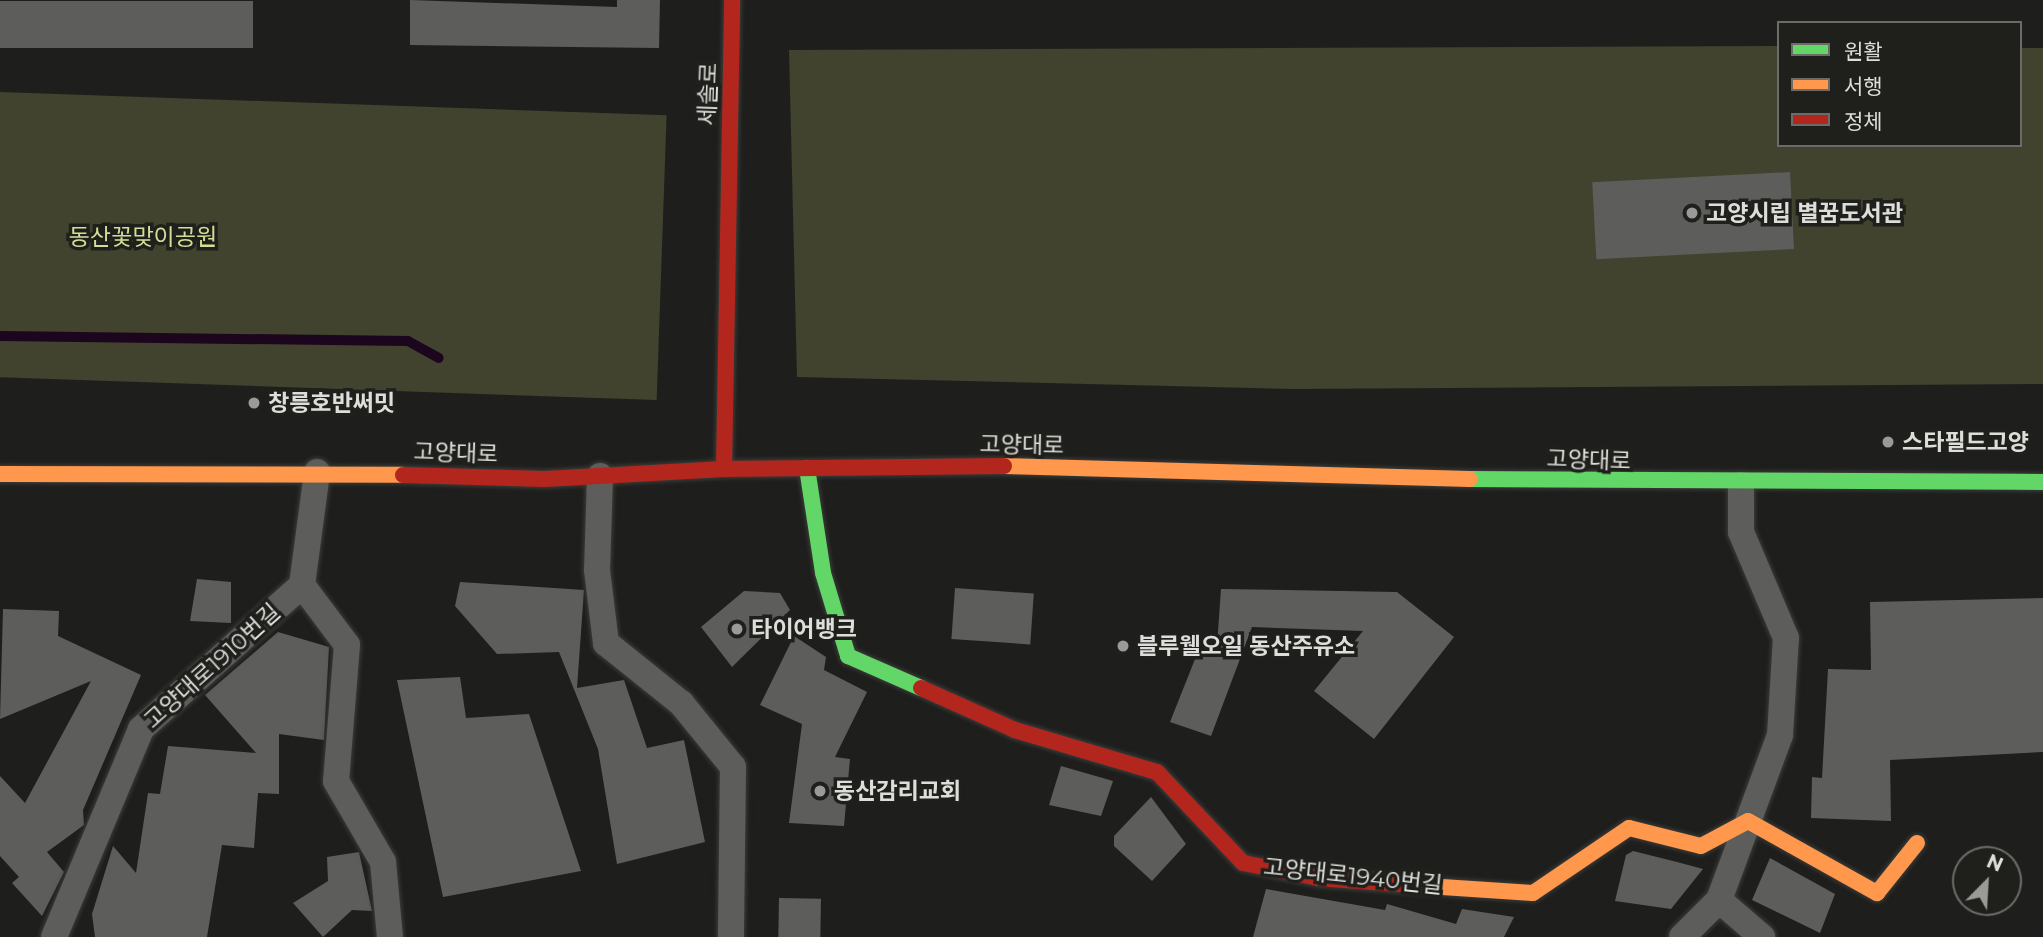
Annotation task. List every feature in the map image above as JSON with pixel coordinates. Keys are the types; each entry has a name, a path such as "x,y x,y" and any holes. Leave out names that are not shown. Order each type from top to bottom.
{"main road":[{"name":"세솔로","path":"724,469 723,281 732,0"},
{"name":"고양대로","path":"0,474 317,472 600,476 724,469 998,466 1741,485 2043,482"},
{"name":"고양대로1940번길","path":"807,468 823,573 848,656 1015,730 1157,772 1243,863 1319,878 1533,894 1629,828 1701,846 1748,821"},
{"path":"1748,821 1877,893 1917,843"}],"street":[{"path":"317,472 302,585 347,645 336,780 383,862 390,937"},
{"path":"600,476 597,570 606,643 681,703 733,767 731,937"},
{"path":"1682,937 1719,900 1780,735 1786,638 1741,532 1741,485"},
{"name":"고양대로1910번길","path":"54,937 141,729 302,585"},
{"path":"1719,900 1762,937"}],"green space":[{"path":"1777,46 1777,147 2022,147 2022,48 2043,48 2043,384 1294,389 797,377 789,50"},
{"name":"동산꽃맞이공원","path":"0,92 667,115 657,400 0,377"}],"building":[{"path":"410,0 617,7 617,0 660,0 659,48 410,45"},
{"path":"0,1 253,1 253,48 0,48"},
{"name":"고양시립 별꿈도서관","path":"1790,172 1794,249 1596,259 1592,182"},
{"path":"197,579 231,582 231,623 190,621"},
{"path":"460,582 584,590 577,688 624,680 647,748 684,740 705,842 617,864 598,749 559,652 497,654 455,606"},
{"path":"955,588 1034,594 1030,644 951,639"},
{"path":"1221,589 1397,592 1454,637 1374,739 1314,691 1363,631 1252,627 1211,736 1170,722 1203,639 1217,645"},
{"path":"744,591 780,593 790,610 732,667 701,627"},
{"path":"2043,598 2043,752 1890,760 1891,821 1811,818 1812,777 1822,778 1828,669 1871,670 1870,602"},
{"path":"3,609 59,611 58,636 141,675 83,810 84,825 47,852 64,872 42,916 12,883 19,877 0,856 0,776 25,803 91,681 0,719"},
{"path":"278,632 329,647 324,740 279,734 279,794 258,793 254,848 222,845 207,937 95,937 92,914 113,846 136,873 148,793 160,794 168,746 256,753 205,695"},
{"path":"794,636 826,657 824,670 867,692 835,757 850,759 844,826 789,823 802,724 760,705"},
{"path":"460,677 466,718 529,714 581,871 443,897 397,680"},
{"path":"1061,766 1113,781 1101,816 1049,805"},
{"path":"1151,797 1186,844 1152,881 1114,846 1114,836"},
{"path":"1633,851 1703,869 1671,909 1615,901 1626,855"},
{"path":"359,852 372,911 352,910 323,937 293,903 328,881 327,857"},
{"path":"1770,858 1835,894 1820,933 1752,900"},
{"path":"1266,889 1385,910 1387,904 1456,924 1462,909 1514,917 1504,937 1253,937"},
{"path":"779,898 821,899 820,937 778,937"}],"waterway":[{"path":"0,336 408,341 439,358"}],"traffic: fast":[{"path":"807,468 823,573 848,656 921,688"},
{"path":"1470,479 2043,482"}],"traffic: slow":[{"path":"1004,466 1470,479"},
{"path":"0,474 403,475"},
{"path":"1427,886 1533,893 1629,828 1701,846 1748,821 1877,893 1917,843"}],"traffic: jam":[{"path":"724,469 732,0"},
{"path":"403,475 545,479 724,469 1004,466"},
{"path":"921,688 1015,730 1157,772 1243,863 1319,878 1427,886"}],"place":[{"name":"고양시립 별꿈도서관","path":"1692,213"},
{"name":"창릉호반써밋","path":"254,403"},
{"name":"스타필드고양","path":"1888,442"},
{"name":"타이어뱅크","path":"737,629"},
{"name":"블루웰오일 동산주유소","path":"1123,646"},
{"name":"동산감리교회","path":"820,791"}]}
